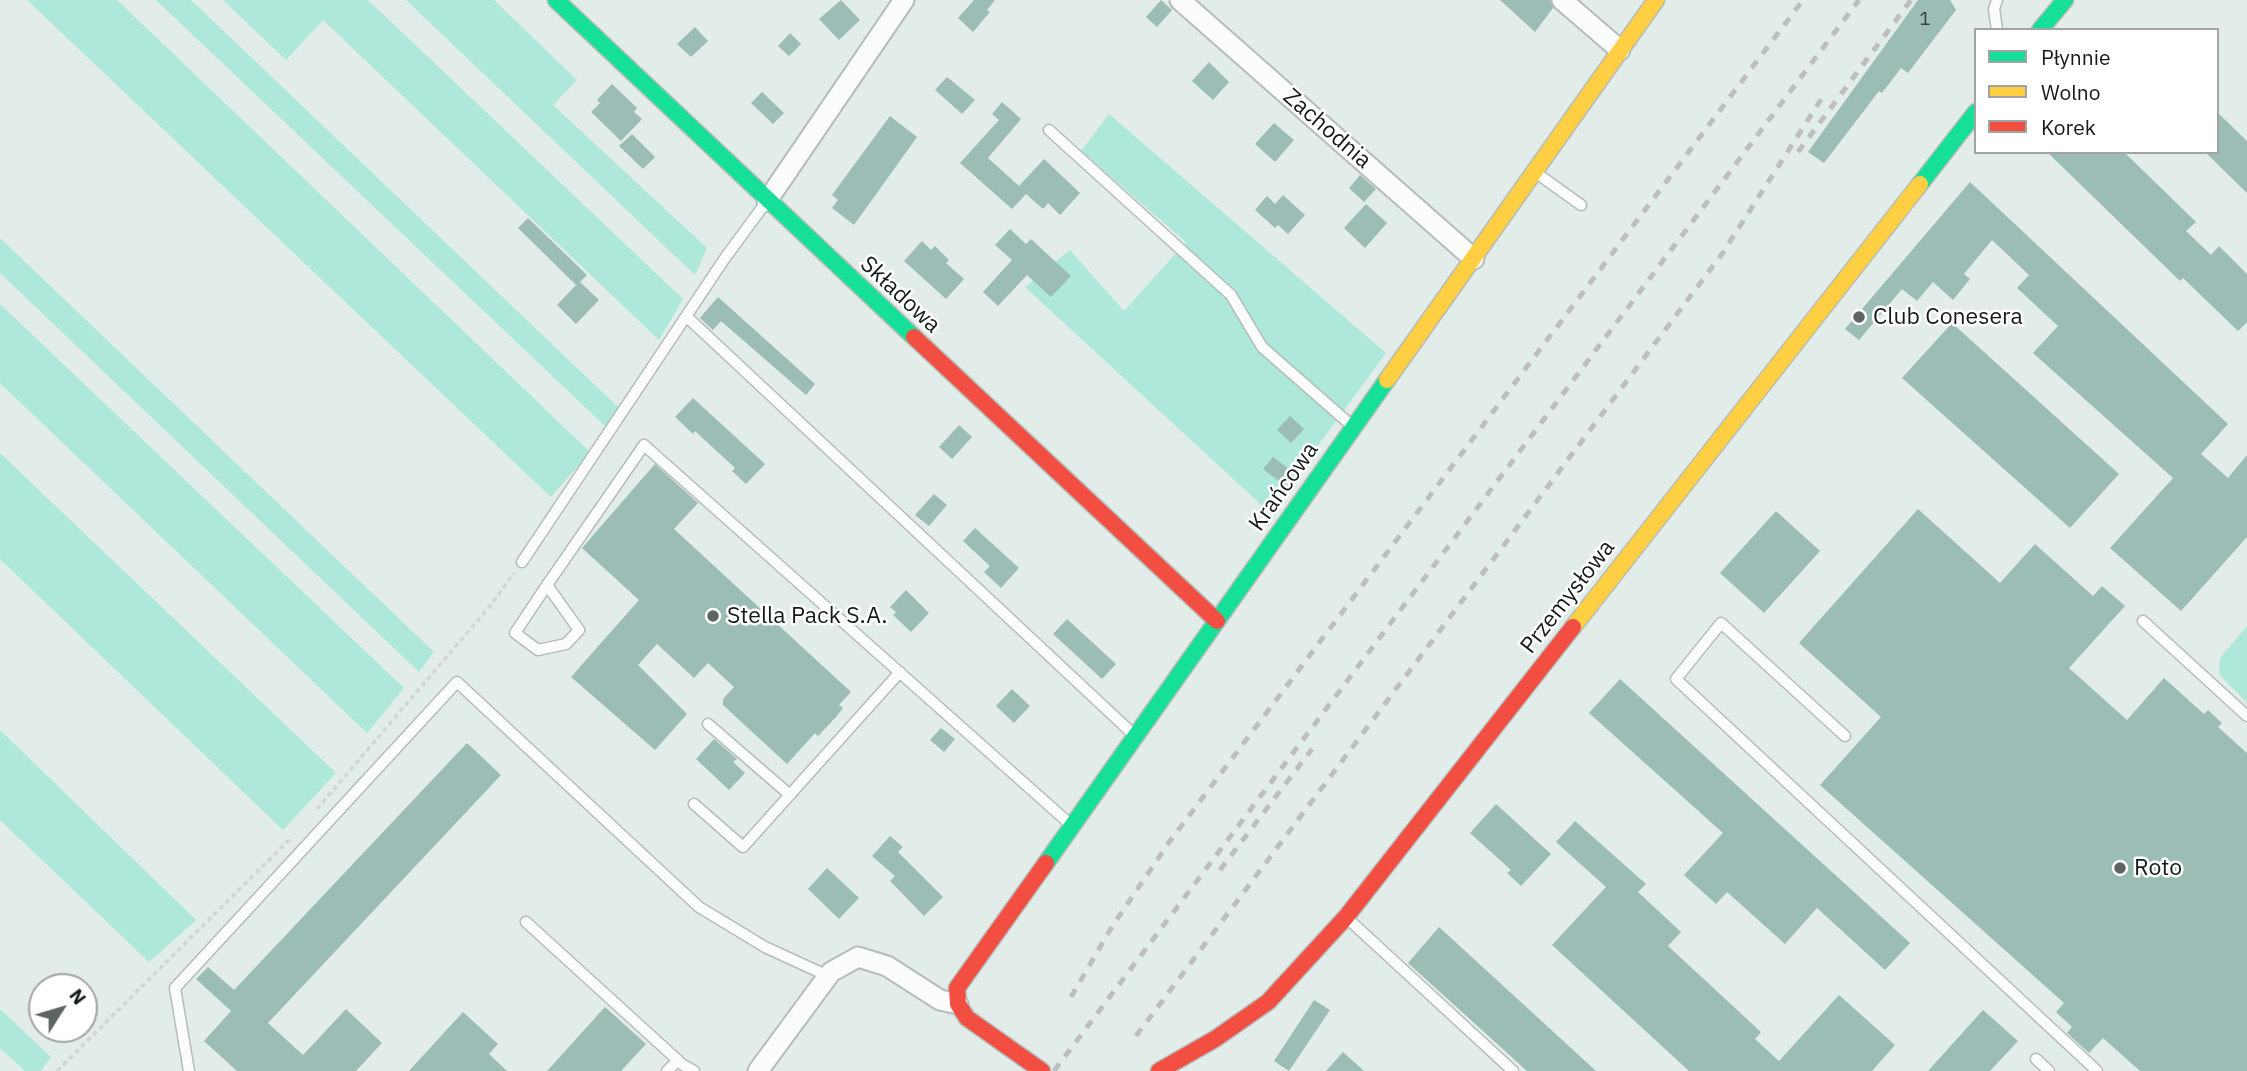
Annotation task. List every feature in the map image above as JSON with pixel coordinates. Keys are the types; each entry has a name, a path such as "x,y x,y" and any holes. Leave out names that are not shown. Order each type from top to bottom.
{"street":[{"name":"Składowa","path":"555,0 1217,621"},
{"path":"767,201 904,0"},
{"name":"Zachodnia","path":"1180,0 1474,259"},
{"path":"1562,0 1620,50"},
{"name":"Krańcowa","path":"958,1004 957,988 1656,0"},
{"path":"2042,28 2065,0"},
{"name":"Przemysłowa","path":"1159,1071 1215,1039 1268,1002 1346,917 1974,115"},
{"path":"758,1071 828,976 859,957 872,960 940,1000 958,1004 967,1018 1042,1071"}],"lane":[{"path":"1997,0 1994,9 1997,28"},
{"path":"1049,130 1231,295 1262,347 1354,428"},
{"path":"1535,172 1581,205"},
{"path":"522,562 767,201"},
{"path":"687,317 1136,737"},
{"path":"547,586 579,630 566,645 538,650 515,633 547,586 644,445 1073,827"},
{"path":"2143,621 2247,716"},
{"path":"1845,736 1721,623 1676,678 2098,1071"},
{"path":"695,804 743,847 900,672"},
{"path":"189,1071 175,989 457,682 699,907 765,947 828,976"},
{"path":"708,724 790,796"},
{"path":"1346,917 1513,1071"},
{"path":"526,922 678,1060 694,1071"},
{"path":"2036,1059 2049,1071"},
{"path":"667,1071 678,1060"}],"path":[{"path":"310,817 490,606 522,562"},
{"path":"57,1071 292,837"}],"green space":[{"path":"27,0 117,0 590,452 551,497"},
{"path":"156,0 191,0 618,407 606,427"},
{"path":"223,0 368,0 683,299 659,340 323,20 286,60"},
{"path":"406,0 494,0 577,80 553,105 707,248 695,275"},
{"path":"1109,114 1386,353 1269,512 1025,287 1070,250 1124,311 1186,242 1081,151"},
{"path":"0,238 434,652 419,672 0,273"},
{"path":"0,304 404,688 367,733 0,383"},
{"path":"0,453 336,773 283,830 0,559"},
{"path":"2247,626 2247,703 2219,674 2220,658"},
{"path":"0,730 196,920 149,962 0,820"},
{"path":"0,1009 28,1035 28,1043 36,1043 51,1057 41,1071 25,1071 0,1048"}],"building":[{"path":"841,0 860,20 839,40 819,19"},
{"path":"974,0 995,0 987,10 990,12 973,32 958,18"},
{"path":"1161,0 1172,10 1157,27 1146,17"},
{"path":"1500,0 1550,0 1553,8 1535,32"},
{"path":"1918,0 1950,0 1956,10 1908,73 1901,68 1882,93 1879,91 1824,163 1808,152"},
{"path":"695,27 708,41 691,57 677,44"},
{"path":"790,33 801,44 789,56 778,46"},
{"path":"1209,62 1229,82 1213,100 1192,81"},
{"path":"947,77 975,100 962,114 935,90"},
{"path":"612,84 637,108 634,112 642,119 621,141 591,112 600,103 597,100"},
{"path":"762,92 784,113 773,124 751,103"},
{"path":"1002,102 1021,119 988,158 1019,186 1044,159 1080,193 1060,215 1048,203 1043,209 1026,194 1012,209 960,163 999,120 992,114"},
{"path":"2219,114 2247,141 2247,193 2207,154 2219,154"},
{"path":"890,116 917,137 854,225 832,208 838,200 832,195"},
{"path":"1274,123 1294,140 1275,162 1255,144"},
{"path":"632,134 655,157 643,169 619,146"},
{"path":"2049,154 2126,154 2196,222 2186,231 2211,255 2219,246 2247,274 2247,322 2238,331 2183,278 2180,281"},
{"path":"1360,175 1376,189 1364,202 1349,188"},
{"path":"1970,182 2228,424 2201,454 2228,478 2247,455 2247,537 2181,611 2110,548 2173,478 2033,353 2058,326 2017,288 2029,275 1992,240 1964,274 1970,279 1953,300 1933,282 1917,301 1902,289 1859,340 1845,329"},
{"path":"1283,195 1305,215 1288,234 1278,225 1275,228 1255,210 1267,196 1275,204"},
{"path":"1366,204 1387,223 1365,248 1344,228"},
{"path":"528,218 587,275 580,282 599,300 576,324 557,305 576,285 518,228"},
{"path":"1010,229 1026,244 1031,239 1071,276 1051,297 1027,275 998,306 983,292 1012,260 995,245"},
{"path":"922,241 931,250 935,246 949,260 946,263 964,279 946,299 904,261"},
{"path":"718,297 815,384 806,395 721,321 713,330 700,318"},
{"path":"1952,323 2119,474 2070,528 1902,378"},
{"path":"693,398 765,464 746,484 732,471 735,468 695,431 693,434 675,417"},
{"path":"1290,416 1304,429 1291,443 1277,430"},
{"path":"959,425 972,437 952,459 939,447"},
{"path":"1273,457 1289,469 1279,481 1263,469"},
{"name":"Stella Pack S.A.","path":"655,464 698,503 674,529 851,692 839,705 843,708 836,717 818,736 815,733 787,764 723,705 723,699 734,687 708,663 694,678 657,644 638,665 687,714 655,750 571,677 639,600 582,548"},
{"path":"934,494 947,505 929,526 915,515"},
{"path":"1918,509 2000,583 2035,544 2093,596 2102,586 2125,606 2069,668 2127,720 2164,678 2204,714 2208,710 2222,723 2218,727 2247,753 2247,1071 2140,1071 2103,1038 2089,1053 2067,1033 2072,1027 2056,1012 2064,1003 1820,785 1881,717 1799,643"},
{"path":"1776,511 1820,551 1764,613 1720,573"},
{"path":"975,528 1019,568 1001,588 984,572 990,566 963,541"},
{"path":"906,590 929,613 911,632 893,615 896,612 890,607"},
{"path":"1067,619 1116,664 1102,679 1053,634"},
{"path":"1620,679 1910,943 1885,970 1817,908 1785,944 1727,892 1716,904 1684,875 1723,833 1589,713"},
{"path":"1012,689 1030,706 1014,723 996,706"},
{"path":"941,728 955,739 944,752 930,740"},
{"path":"714,739 737,759 733,762 745,773 729,790 696,759"},
{"path":"467,743 501,775 268,1023 303,1055 346,1009 382,1043 356,1071 237,1071 204,1041 231,1011 196,979 208,967 234,990"},
{"path":"1496,804 1551,854 1521,886 1507,873 1511,870 1470,833"},
{"path":"1575,821 1646,884 1638,892 1681,932 1668,946 1761,1032 1755,1039 1779,1061 1839,995 1895,1045 1872,1071 1689,1071 1552,945 1606,887 1556,842"},
{"path":"890,836 903,847 898,852 943,897 924,916 890,881 895,876 872,856"},
{"path":"827,868 859,898 839,919 808,889"},
{"path":"1439,927 1596,1071 1527,1071 1408,963"},
{"path":"1314,1000 1330,1010 1289,1071 1274,1061"},
{"path":"605,1007 646,1044 621,1071 547,1071"},
{"path":"1983,1010 2018,1041 1990,1071 1928,1071"},
{"path":"463,1012 498,1044 489,1054 507,1071 409,1071"},
{"path":"1343,1052 1364,1071 1326,1071"}],"railway":[{"path":"1071,997 1113,925 1170,841 1803,0"},
{"path":"1054,1071 1859,0"},
{"path":"1798,152 1911,0"},
{"path":"1136,1036 1722,254 1822,98"},
{"path":"1220,870 1312,749"}],"traffic: fast":[{"path":"556,0 914,337"},
{"path":"2042,28 2065,0"},
{"path":"1920,184 1974,115"},
{"path":"1046,863 1387,380"}],"traffic: slow":[{"path":"1387,380 1656,0"},
{"path":"1573,627 1920,184"}],"traffic: jam":[{"path":"914,337 1217,621"},
{"path":"1159,1071 1215,1039 1268,1002 1346,917 1573,627"},
{"path":"1042,1071 967,1018 958,1004 957,988 1046,863"}],"place":[{"name":"Club Conesera","path":"1859,317"},
{"name":"Stella Pack S.A.","path":"713,616"},
{"name":"Roto","path":"2120,868"}]}
